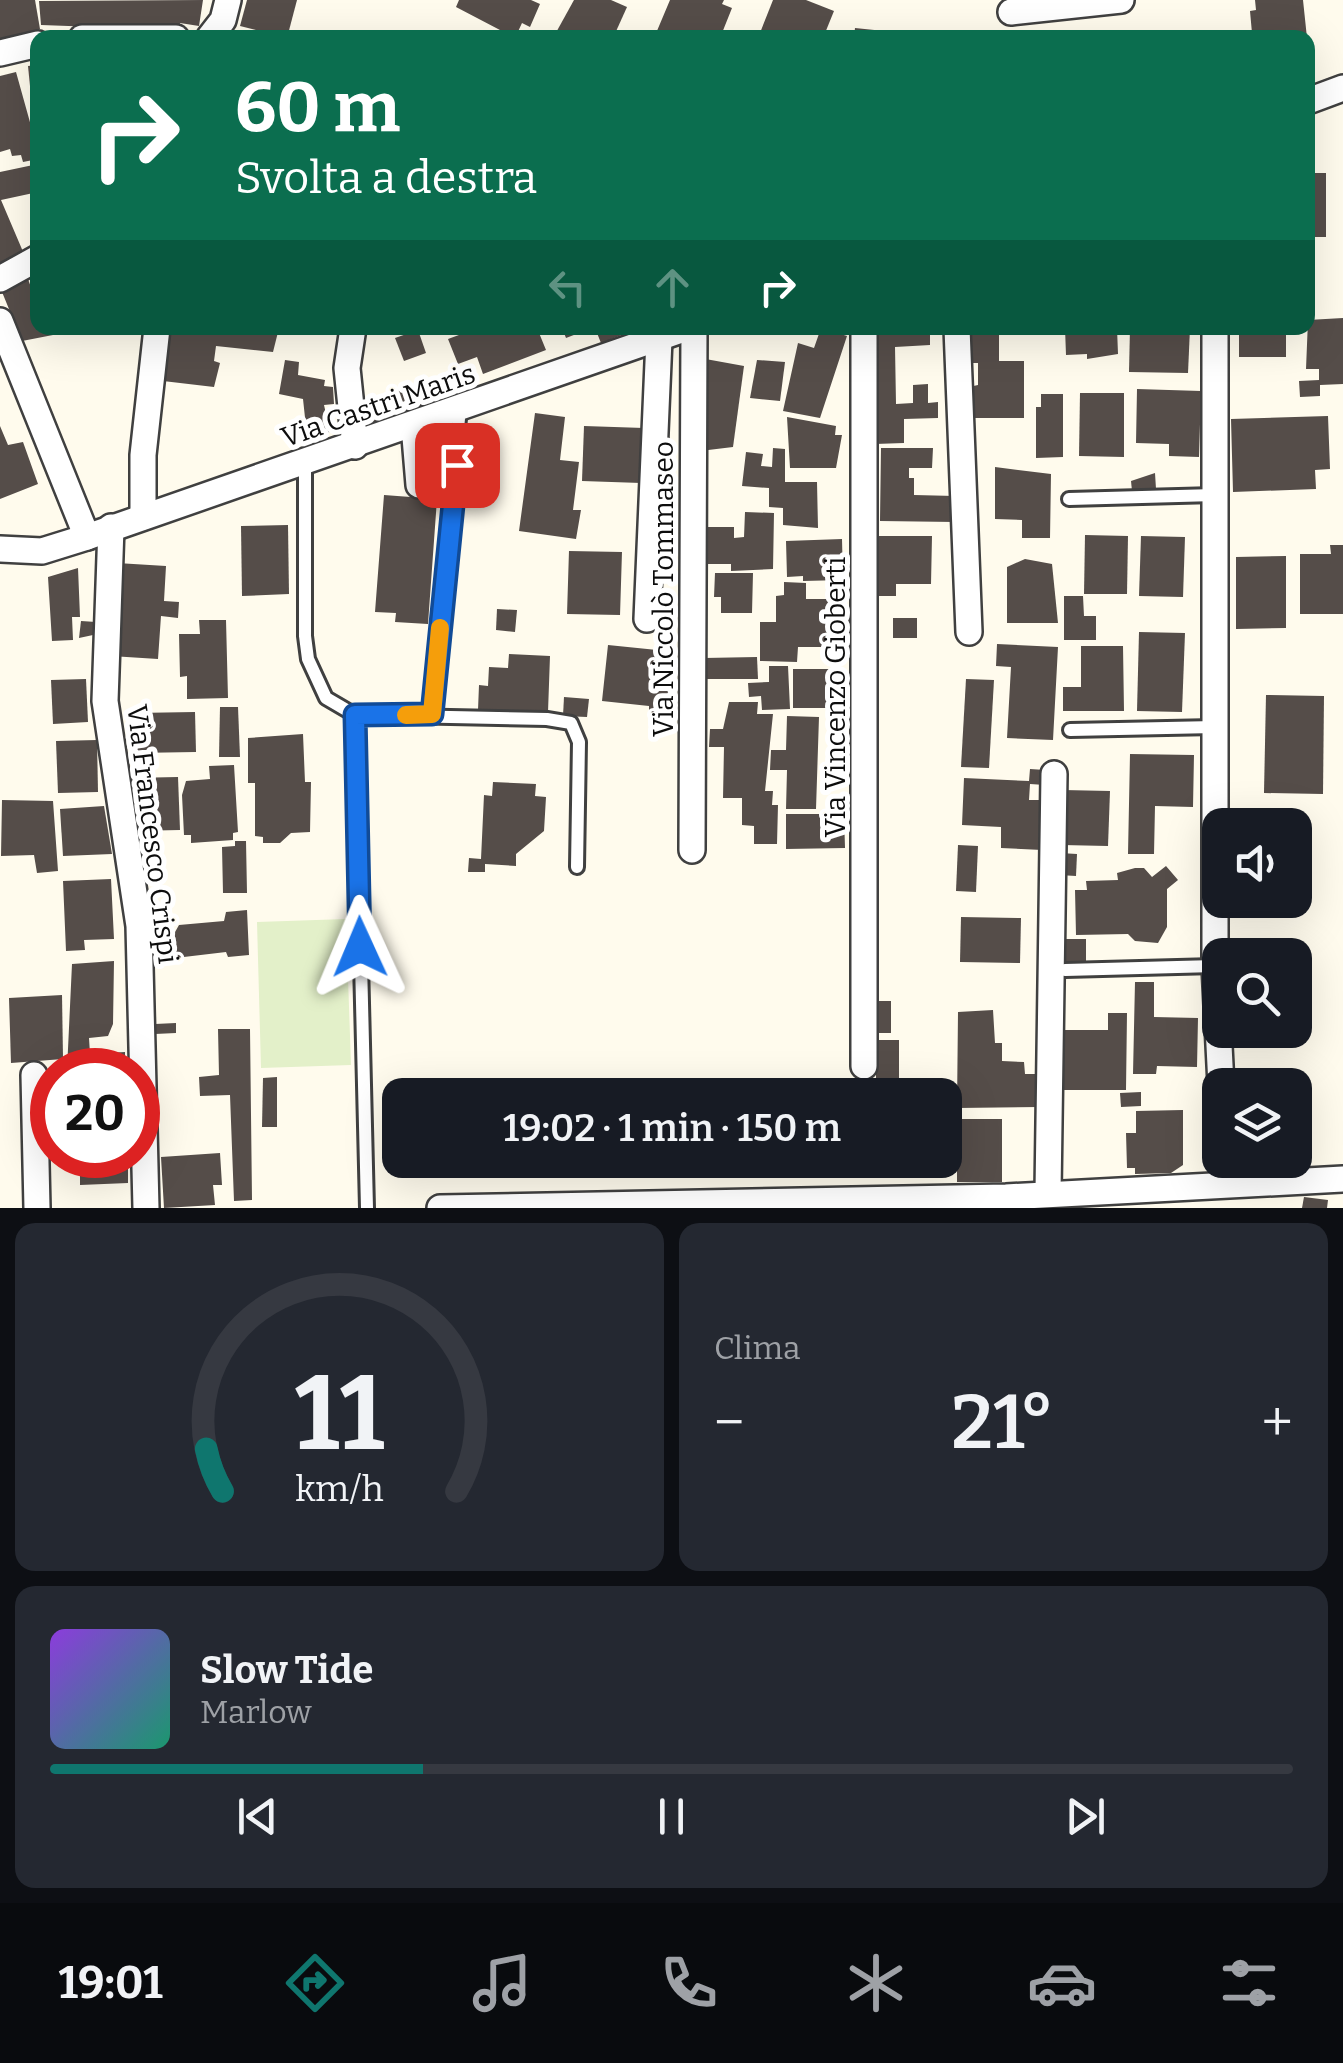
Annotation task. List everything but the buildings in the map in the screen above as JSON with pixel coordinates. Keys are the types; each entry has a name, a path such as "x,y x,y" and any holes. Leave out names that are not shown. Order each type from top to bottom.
{"street":[{"path":"215,30 223,20 228,0"},
{"path":"1011,12 1121,0"},
{"path":"0,53 30,46"},
{"path":"1315,98 1343,88"},
{"path":"0,279 30,262"},
{"path":"0,321 99,532"},
{"path":"143,517 143,454 157,335"},
{"path":"352,335 347,368 355,446"},
{"name":"Via Castri Maris","path":"0,549 42,551 671,335"},
{"name":"Via Niccolò Tommaseo","path":"691,335 692,850"},
{"name":"Via Vincenzo Gioberti","path":"864,335 864,1066"},
{"path":"957,335 968,632"},
{"path":"1214,335 1215,938"},
{"path":"647,619 659,339"},
{"path":"414,425 419,485"},
{"name":"Via Francesco Crispi","path":"99,532 105,702 139,926 146,1208"},
{"path":"1048,1192 1054,774"},
{"path":"440,1208 1006,1202 1048,1192 1202,1175"},
{"path":"36,1178 37,1208"},
{"path":"1255,1178 1343,1179"},
{"path":"1268,1208 1270,1181"}],"lane":[{"path":"432,714 460,408"},
{"path":"306,462 308,658 326,698 355,715 432,714 571,723 579,742 578,867"},
{"path":"1068,500 1215,495"},
{"path":"355,715 367,1208"},
{"path":"1070,730 1215,728"},
{"path":"1065,970 1202,966"}],"green space":[{"path":"346,919 351,1065 261,1068 257,922"}],"slow traffic":[{"path":"406,715 432,714 440,628"}],"route":[{"path":"360,947 355,715 432,714 457,465"}]}
